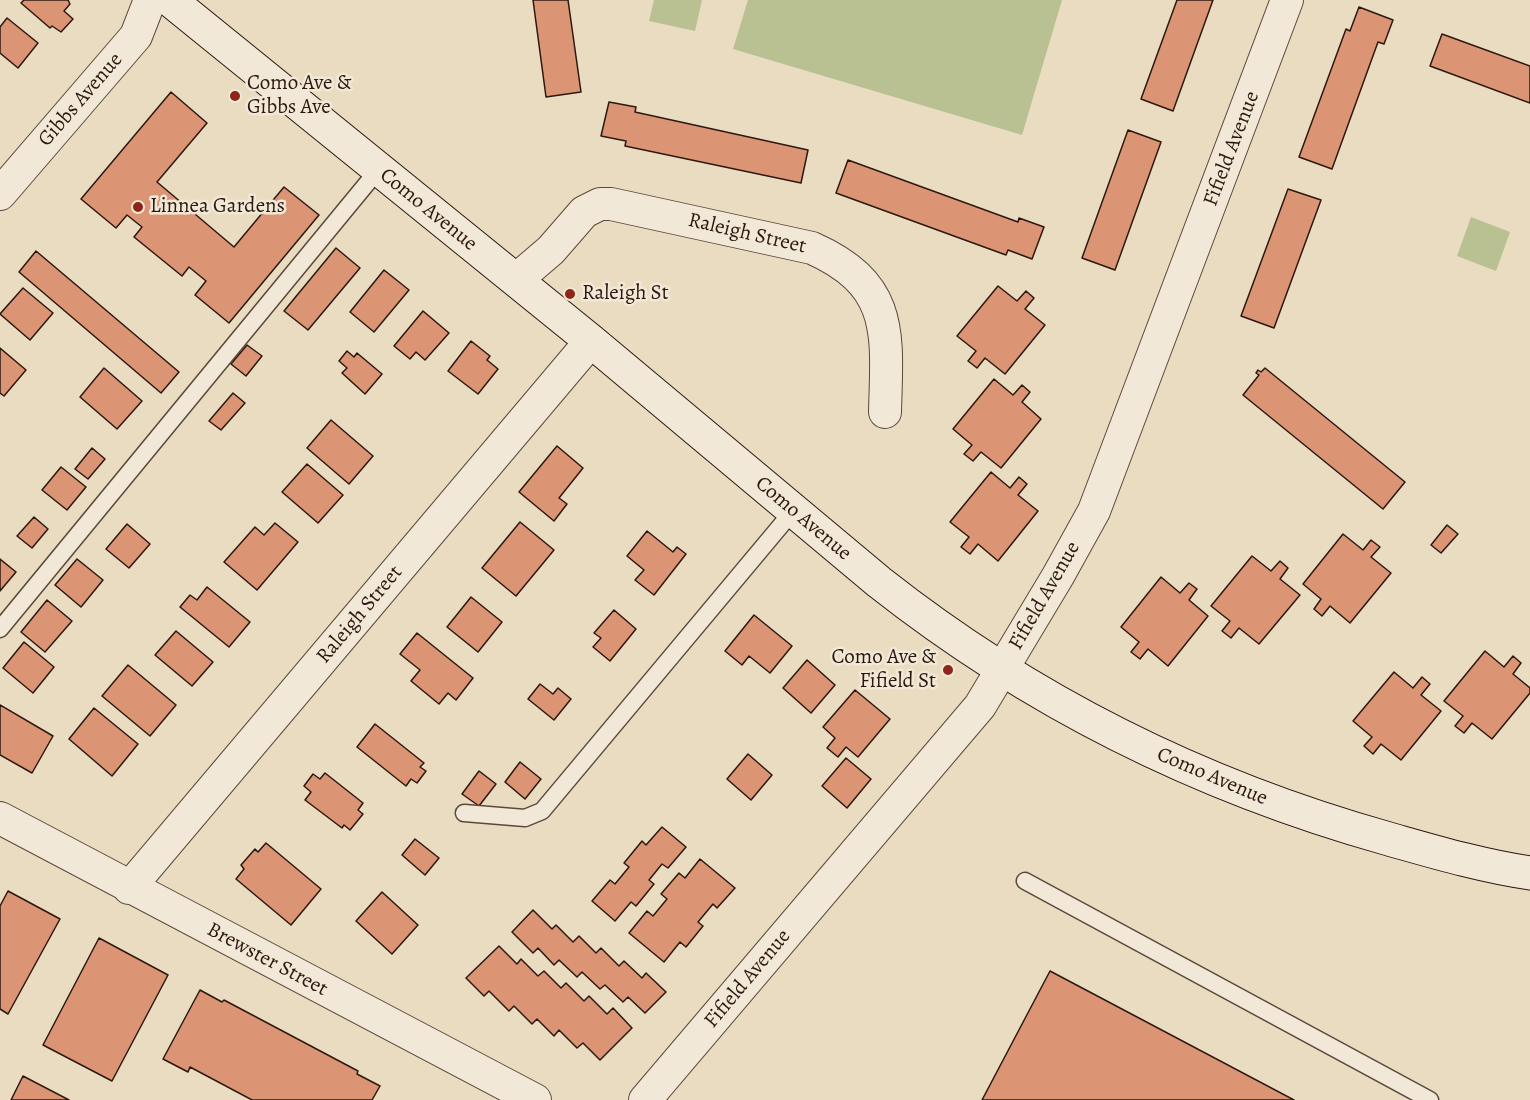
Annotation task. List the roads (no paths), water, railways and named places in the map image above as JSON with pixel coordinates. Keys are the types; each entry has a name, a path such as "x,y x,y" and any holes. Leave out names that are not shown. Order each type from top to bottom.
{"main road":[{"name":"Como Avenue","path":"170,0 591,341 919,614 1002,670 1127,741 1262,800 1346,827 1443,854 1530,873"}],"street":[{"name":"Gibbs Avenue","path":"4,182 136,36 150,0"},
{"name":"Fifield Avenue","path":"645,1100 980,706 1002,670 1094,510 1287,0"},
{"name":"Raleigh Street","path":"516,280 551,250 584,212 600,204 611,204 812,248 849,269 868,292 884,320 887,338 885,412"},
{"name":"Raleigh Street","path":"129,888 591,341"},
{"name":"Brewster Street","path":"0,818 535,1100"}],"lane":[{"path":"0,629 378,170"},
{"path":"464,813 525,818 542,811 794,511"},
{"path":"1025,880 1430,1100"}],"place":[{"name":"Como Ave & Gibbs Ave","path":"235,96"},
{"name":"Linnea Gardens","path":"138,207"},
{"name":"Raleigh St","path":"570,294"},
{"name":"Como Ave & Fifield St","path":"948,670"}]}
